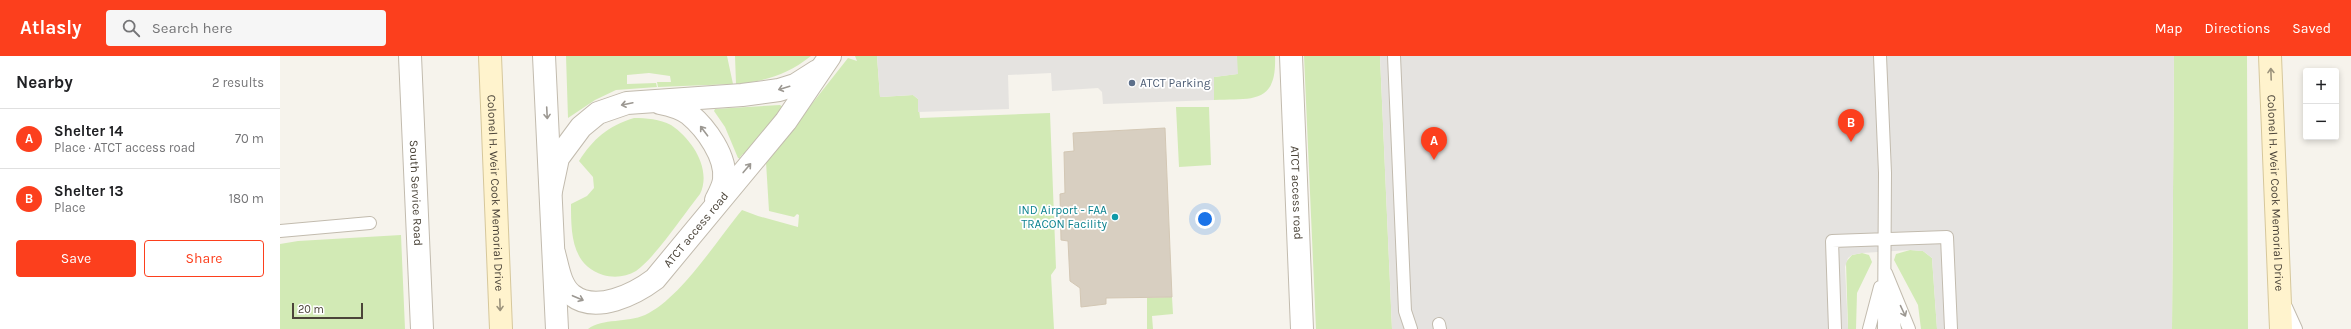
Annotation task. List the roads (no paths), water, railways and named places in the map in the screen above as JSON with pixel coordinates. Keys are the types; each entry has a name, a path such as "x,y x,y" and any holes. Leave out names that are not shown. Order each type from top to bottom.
{"street":[{"name":"South Service Road","path":"410,56 422,329"},
{"name":"Colonel H. Weir Cook Memorial Drive","path":"490,56 501,329"},
{"name":"ATCT access road","path":"1291,56 1302,329"},
{"name":"Colonel H. Weir Cook Memorial Drive","path":"2270,56 2281,329"},
{"path":"546,62 557,329"},
{"name":"ATCT access road","path":"551,191 558,158 581,127 598,113 627,103 742,95 779,90 795,85 824,63"},
{"name":"ATCT access road","path":"554,253 562,282 572,296 589,302 611,301 628,296 655,279 786,122 824,63"},
{"path":"651,101 677,108 688,114 710,138 720,157 724,180 707,217"}],"lane":[{"path":"1394,56 1405,311 1411,326"},
{"path":"1880,56 1885,173 1884,329"},
{"path":"280,231 370,223"},
{"path":"1835,329 1832,240 1947,237 1951,329"},
{"path":"1869,329 1884,268"},
{"path":"1884,268 1895,329"},
{"path":"1884,268 1909,329"},
{"path":"2280,294 2296,329"}],"place":[{"name":"ATCT Parking","path":"1132,83"},
{"name":"Shelter 13","path":"1851,142"},
{"name":"Shelter 14","path":"1434,160"},
{"name":"IND Airport - FAA TRACON Facility","path":"1115,217"}]}
